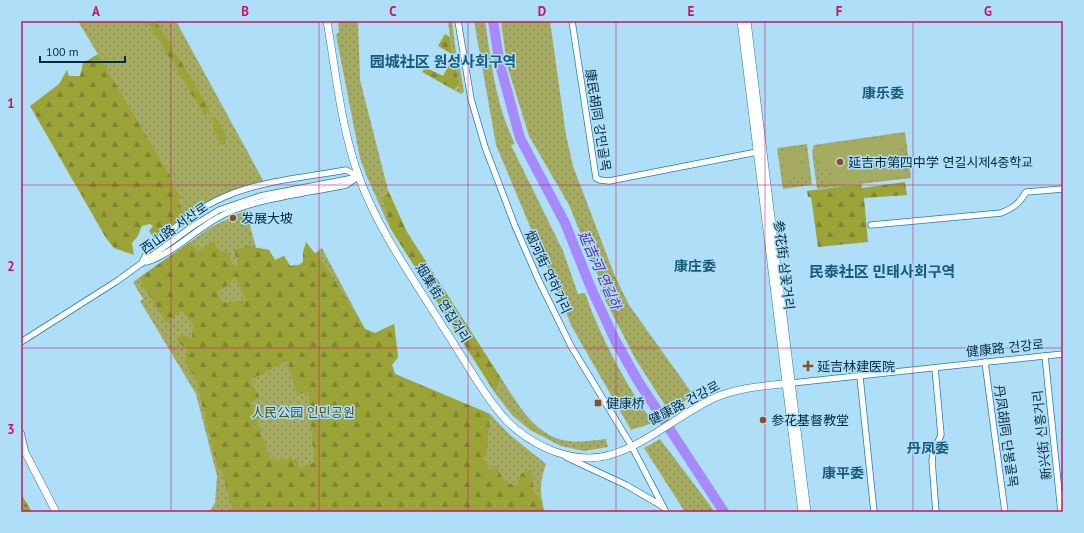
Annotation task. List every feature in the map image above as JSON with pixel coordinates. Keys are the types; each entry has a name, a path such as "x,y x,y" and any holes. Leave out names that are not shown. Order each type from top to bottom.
{"main road":[{"name":"烟集街 연집거리","path":"326,21 345,124 359,177 376,216 391,243 498,411 517,430 543,446 560,454"},
{"name":"参花街 삼꽃거리","path":"741,21 757,152 807,512"},
{"name":"参花街 삼꽃거리","path":"747,21 789,384 802,512"},
{"name":"健康路 건강로","path":"560,454 580,458 617,454 701,405 726,393 746,388 789,384"},
{"path":"24,452 56,512"}],"street":[{"name":"烟河街 연하거리","path":"458,21 473,107 485,147 515,226 539,281 571,346 584,370 631,446 666,512"},
{"name":"康民胡同 강민골목","path":"572,21 596,178 609,181 757,152"},
{"path":"141,264 149,248 153,244 188,218 225,196 254,187 346,170 359,177"},
{"name":"西山路 서산로","path":"21,342 141,264 206,218 233,204 260,196 359,177"},
{"path":"871,225 1001,213 1012,209 1019,204 1026,192 1063,189"},
{"name":"健康路 건강로","path":"789,384 1063,354"},
{"name":"新兴街 신흥거리","path":"1045,356 1060,512"},
{"name":"丹凤胡同 단봉골목","path":"985,362 1005,512"},
{"path":"935,368 941,435 933,453 932,461 936,512"},
{"path":"860,377 874,512"},
{"path":"21,433 24,452"},
{"name":"烟集街 연집거리","path":"560,454 632,488 662,506"}],"green space":[{"path":"78,21 176,21 264,182 236,190 186,217 177,201 180,197 171,182 170,175"},
{"path":"156,21 209,108 209,112 205,116 149,24"},
{"path":"338,21 358,21 360,80 388,190 382,198 390,228 360,158 336,35 339,32"},
{"path":"448,21 452,21 456,53 452,54"},
{"path":"474,21 485,21 495,84 503,115 515,144 511,145 563,251 578,294 585,293 598,327 614,360 653,423 631,430 572,327 496,145"},
{"path":"501,21 550,21 566,135 573,166 614,274 629,305 694,396 668,410 636,360 600,290 603,288 569,205 529,136 507,65"},
{"path":"445,34 450,37 452,54 438,46"},
{"path":"98,54 170,175 171,182 181,197 178,201 186,217 154,238 149,231 153,226 150,224 142,226 138,236 132,243 134,255 114,248 106,238 30,106 59,84 67,70 69,76 80,76 83,63"},
{"path":"458,56 464,92 461,94 454,90 458,88 453,57"},
{"path":"453,57 459,85 454,90 422,72 425,67 443,76"},
{"path":"215,117 226,135 225,143 222,145 219,144 218,137 213,129 215,123 210,118"},
{"path":"905,132 911,178 817,189 812,151 814,145"},
{"path":"901,136 903,144 900,145 905,176 833,186 833,183 823,175 820,164 822,156 814,157 813,148","holes":["829,157 832,178 828,175 825,166"]},
{"path":"807,144 812,185 783,189 777,148"},
{"path":"804,148 806,160 783,163 781,151"},
{"path":"807,163 808,175 785,179 783,166"},
{"path":"905,182 907,195 864,198 868,242 818,247 811,197 808,197 807,191 861,184 862,188"},
{"path":"388,190 407,232 501,378 495,393 390,228 382,198"},
{"name":"人民公园 인민공원","path":"246,210 256,248 269,250 275,260 284,256 290,266 299,265 322,248 365,329 375,333 394,324 398,357 392,365 395,374 490,414 509,434 546,464 542,476 541,488 545,512 209,512 215,503 217,476 196,394 140,301 143,299 133,282 211,227"},
{"name":"人民公园 인민공원","path":"214,241 218,251 228,253 235,270 238,264 234,250 248,246 269,250 275,260 284,256 290,266 299,265 303,262 303,252 306,242 329,271 365,329 375,333 394,324 398,357 392,365 395,374 490,414 487,451 484,459 489,470 496,465 504,481 516,486 521,474 532,469 533,490 541,500 542,512 233,512 222,471 218,469 195,376 187,364 187,349 177,342 181,334 192,339 193,325 182,310 166,323 139,278 190,242 198,252","holes":["235,276 246,300 222,303 217,291 229,285","287,361 297,394 308,392 314,462 300,468 297,459 271,460 251,403 260,398 250,380"]},
{"path":"501,378 529,418 547,433 557,438 574,442 606,439 608,447 584,451 561,446 530,430 512,415 495,393"},
{"path":"660,439 714,512 685,512 644,448"},
{"path":"21,494 32,512 21,512"}],"waterway":[{"name":"延吉河 연길하","path":"493,21 500,65 520,138 565,223 591,288 615,340 638,381 724,512"}],"place":[{"name":"延吉市第四中学 연길시제4중학교","path":"840,162"},
{"name":"发展大坡","path":"233,218"},
{"name":"延吉林建医院","path":"808,366"},
{"name":"健康桥","path":"598,403"},
{"name":"参花基督教堂","path":"763,420"}],"district":[{"name":"园城社区 원성사회구역","path":"443,61"},
{"name":"康乐委","path":"883,93"},
{"name":"康庄委","path":"695,266"},
{"name":"民泰社区 민태사회구역","path":"882,271"},
{"name":"丹凤委","path":"928,448"},
{"name":"康平委","path":"843,473"}]}
